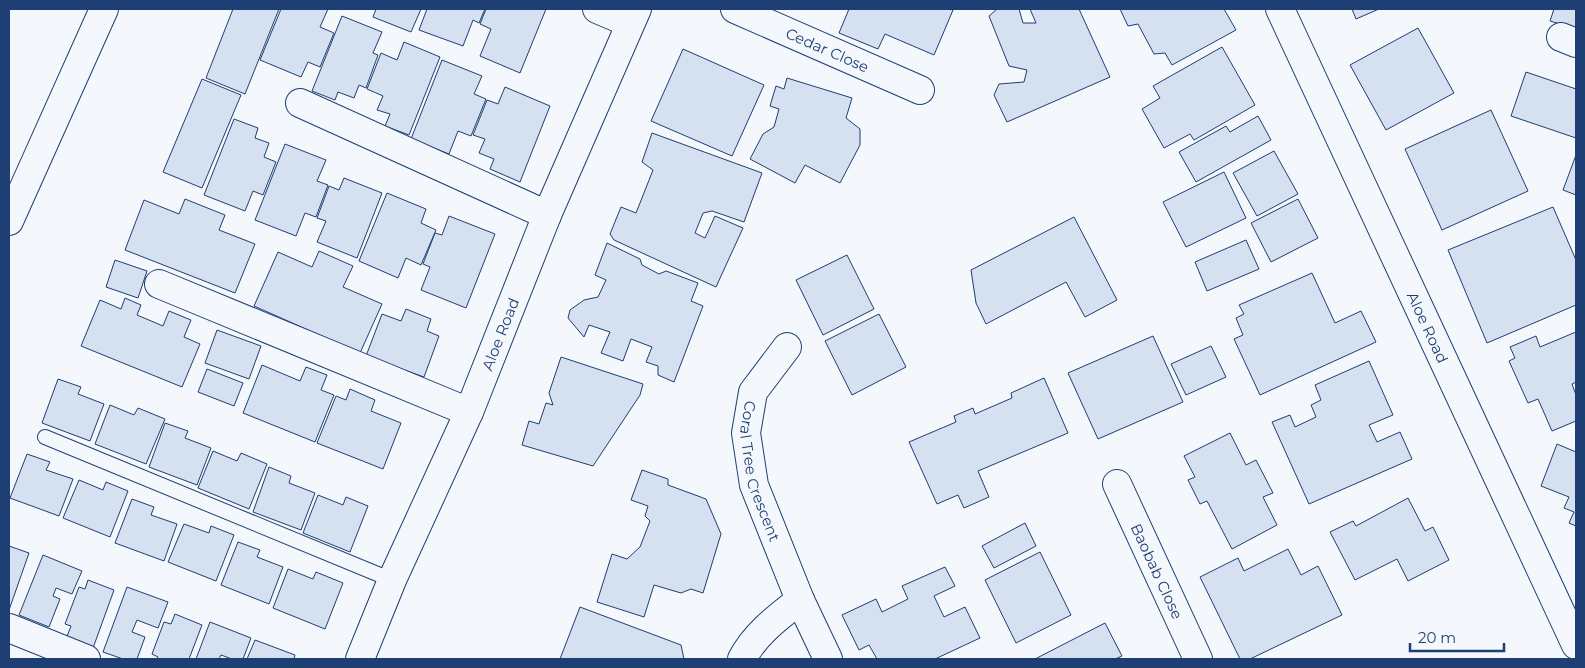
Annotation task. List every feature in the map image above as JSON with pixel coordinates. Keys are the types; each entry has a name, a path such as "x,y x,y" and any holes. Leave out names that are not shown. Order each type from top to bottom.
{"street":[{"path":"9,220 104,9"},
{"path":"597,9 634,16"},
{"name":"Cedar Close","path":"735,9 920,90"},
{"name":"Aloe Road","path":"1280,9 1576,645"},
{"name":"Aloe Road","path":"360,659 392,580 469,412 547,215 634,16"},
{"path":"300,103 547,215"},
{"path":"159,284 469,412"},
{"name":"Coral Tree Crescent","path":"787,347 752,392 746,433 754,486 800,600 828,659"},
{"name":"Baobab Close","path":"1117,484 1198,659"},
{"path":"742,659 748,648 768,625 800,600"},
{"path":"9,628 86,659"}],"lane":[{"path":"44,437 392,580"}],"building":[{"path":"233,9 279,9 245,94 206,78"},
{"path":"281,9 328,9 320,27 334,33 320,67 308,62 301,77 260,60"},
{"path":"376,9 421,9 411,32 373,17"},
{"path":"427,9 485,9 479,23 473,20 463,46 419,30"},
{"path":"486,9 546,9 520,73 480,56 491,29 480,24"},
{"path":"849,9 953,10 934,55 885,34 878,49 839,33"},
{"path":"997,9 1019,9 1023,23 1036,23 1030,9 1079,9 1110,77 1007,122 994,95 999,84 1024,82 1027,70 1009,66 989,16"},
{"path":"1120,9 1224,9 1236,30 1172,65 1165,53 1154,54 1138,24 1128,26"},
{"path":"1352,9 1379,9 1356,19"},
{"path":"1554,9 1576,9 1576,29 1550,21"},
{"path":"342,16 382,32 373,53 378,55 366,88 359,85 354,98 338,92 335,100 312,91"},
{"path":"1418,28 1454,93 1386,130 1350,65"},
{"path":"404,42 440,57 409,135 385,126 390,114 377,110 383,96 367,89 381,53 397,60"},
{"path":"1222,47 1255,105 1194,140 1190,134 1164,148 1142,109 1160,98 1153,86"},
{"path":"683,49 764,85 732,156 651,121"},
{"path":"442,60 482,76 474,94 486,99 471,136 458,131 449,154 411,139"},
{"path":"1526,72 1576,89 1576,138 1511,116"},
{"path":"787,78 852,98 846,118 860,129 860,145 840,183 805,165 795,183 750,159 763,134 774,127 779,109 770,106 776,86 784,89"},
{"path":"202,79 241,95 202,188 163,172"},
{"path":"505,87 550,106 520,182 490,169 494,159 479,153 485,139 473,135 487,100 498,104"},
{"path":"1491,110 1528,191 1442,230 1405,149"},
{"path":"1258,116 1271,140 1196,182 1179,152 1226,126 1230,132"},
{"path":"234,119 258,128 255,138 269,143 264,157 276,162 263,195 253,191 245,211 204,195"},
{"path":"652,133 762,173 744,222 712,211 703,213 695,233 705,238 715,216 743,228 716,287 614,240 610,234 621,207 636,213 653,170 642,162"},
{"path":"285,144 326,160 317,181 328,185 316,217 305,213 296,236 255,220"},
{"path":"1274,151 1298,194 1257,216 1233,173"},
{"path":"1576,155 1576,195 1563,190"},
{"path":"1224,172 1246,218 1186,247 1163,202"},
{"path":"344,178 382,193 357,258 317,242 326,221 317,218 329,186 339,190"},
{"path":"387,193 426,209 421,223 436,230 421,265 406,258 398,278 359,261"},
{"path":"185,199 225,215 219,230 255,244 235,293 125,250 144,200 179,214"},
{"path":"1298,199 1318,238 1271,262 1251,223"},
{"path":"1553,207 1576,260 1576,305 1487,343 1448,250"},
{"path":"449,216 495,234 466,308 421,290 430,267 423,264 435,233 442,235"},
{"path":"1074,217 1117,300 1085,317 1066,282 986,324 976,303 971,270"},
{"path":"1246,240 1259,269 1207,291 1195,262"},
{"path":"607,243 640,259 642,265 659,274 666,271 698,283 691,301 703,306 674,382 658,375 658,366 646,362 652,347 631,339 623,361 601,353 610,332 589,325 584,337 568,318 570,310 584,300 598,297 606,280 595,275"},
{"path":"319,251 353,266 343,287 382,304 360,353 254,306 278,252 312,267"},
{"path":"847,255 874,309 823,335 796,280"},
{"path":"115,260 147,271 138,298 106,287"},
{"path":"1312,273 1335,323 1361,311 1376,342 1260,395 1234,339 1243,335 1236,318 1244,314 1239,305"},
{"path":"125,298 141,305 137,315 163,326 169,311 191,320 184,337 200,344 182,387 81,346 100,300 121,309"},
{"path":"406,309 431,319 427,331 439,336 424,377 366,356 382,314 401,321"},
{"path":"879,314 906,367 852,395 825,341"},
{"path":"217,330 261,346 249,379 205,363"},
{"path":"1576,332 1576,382 1572,384 1576,395 1576,421 1552,431 1538,399 1528,403 1509,361 1515,358 1510,347 1536,336 1540,347"},
{"path":"1153,336 1183,402 1098,439 1068,373"},
{"path":"1211,346 1226,377 1186,395 1171,364"},
{"path":"561,357 643,384 640,395 593,466 522,445 529,421 539,424 546,403 553,405 549,393"},
{"path":"1369,361 1393,415 1369,425 1377,442 1400,432 1412,459 1309,504 1272,422 1290,415 1295,427 1316,417 1311,405 1321,400 1315,385"},
{"path":"262,365 300,381 306,367 327,375 321,390 334,395 315,442 243,413"},
{"path":"207,369 243,383 234,406 198,392"},
{"path":"1044,378 1068,433 978,471 989,497 964,508 958,495 937,504 909,442 956,422 954,416 973,408 975,414 1012,398 1011,393"},
{"path":"58,379 81,387 78,394 104,404 90,441 42,423"},
{"path":"350,389 375,400 371,411 401,423 383,469 317,443 336,396 346,400"},
{"path":"110,405 134,415 138,408 165,419 146,464 95,444"},
{"path":"165,423 188,431 185,438 211,448 197,485 149,467"},
{"path":"1230,433 1246,465 1256,460 1273,493 1263,497 1277,525 1232,549 1207,501 1200,504 1188,480 1195,477 1184,456"},
{"path":"1557,444 1576,452 1576,526 1569,523 1574,512 1564,508 1569,497 1541,486"},
{"path":"213,451 237,461 241,453 267,464 249,509 198,488"},
{"path":"27,454 50,462 46,470 73,479 59,516 10,498"},
{"path":"269,467 291,476 289,483 315,493 301,530 253,512"},
{"path":"642,470 668,479 668,485 706,499 721,534 703,593 691,589 681,593 654,585 644,617 597,602 612,554 627,559 640,547 650,521 645,516 648,506 631,500"},
{"path":"79,480 103,490 106,482 128,491 110,537 63,518"},
{"path":"318,495 343,505 346,497 368,506 350,552 303,533"},
{"path":"1408,498 1425,531 1433,527 1449,560 1408,581 1397,559 1355,580 1330,532 1353,521 1356,526"},
{"path":"132,499 154,507 151,515 177,524 164,561 115,543"},
{"path":"1025,523 1036,546 994,568 982,546"},
{"path":"184,524 209,533 211,526 234,535 216,581 168,562"},
{"path":"238,542 260,550 257,557 283,567 269,604 221,585"},
{"path":"9,546 29,553 9,610"},
{"path":"1288,549 1301,575 1318,566 1342,615 1250,659 1240,659 1200,577 1238,558 1244,571"},
{"path":"1040,552 1071,615 1016,643 985,580"},
{"path":"43,555 82,571 72,594 56,588 53,596 60,599 49,627 19,615"},
{"path":"945,567 955,586 934,596 944,617 965,607 980,638 935,659 877,659 869,645 859,650 842,615 876,599 882,612 908,599 902,586"},
{"path":"288,569 313,579 316,572 343,583 325,629 273,608"},
{"path":"88,580 114,590 93,648 66,639 71,626 65,624 79,587 85,589"},
{"path":"127,587 168,602 158,628 137,620 132,632 145,637 137,659 123,659 103,652"},
{"path":"580,607 681,645 684,659 560,659"},
{"path":"175,614 202,625 189,659 157,659 158,657 152,654 164,622 171,624"},
{"path":"210,622 251,638 243,659 232,659 221,655 219,659 196,659"},
{"path":"1105,623 1122,656 1115,659 1035,659"},
{"path":"255,640 295,655 294,659 247,659"}]}
